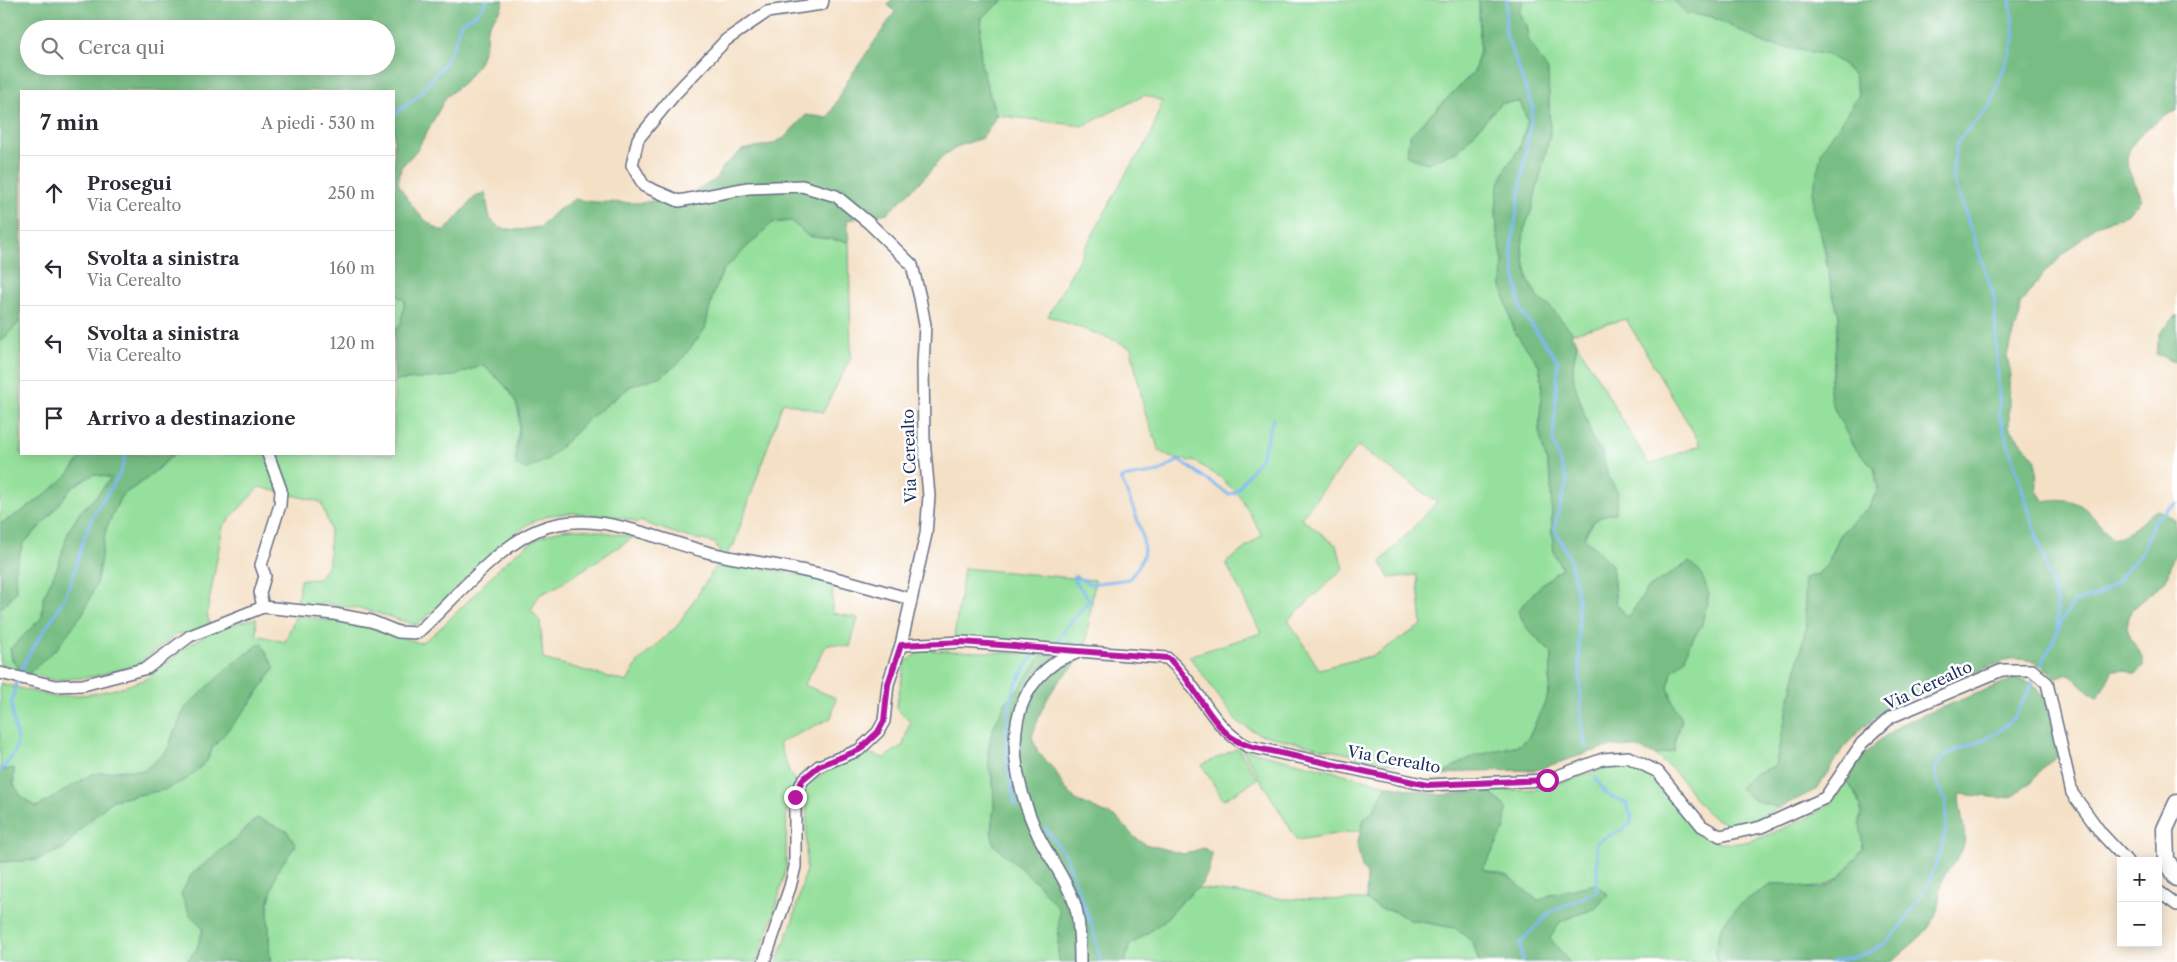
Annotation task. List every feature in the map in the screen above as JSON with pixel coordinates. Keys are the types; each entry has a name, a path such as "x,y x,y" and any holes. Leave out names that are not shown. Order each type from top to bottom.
{"street":[{"name":"Via Cerealto","path":"764,962 790,887 794,867 795,797 802,780 819,766 859,750 878,732 884,721 888,684 901,645 926,534 929,496 924,439 924,325 912,265 868,223 836,196 802,186 793,186 748,188 679,201 644,186 632,165 638,139 674,95 726,40 767,12 822,4 823,0"},
{"path":"263,607 260,593 265,576 260,565 280,505 281,490 268,455"},
{"path":"0,672 16,675 36,683 55,686 83,685 147,668 190,636 263,607 334,614 371,620 398,632 417,633 510,546 536,530 558,523 586,520 644,532 708,553 802,570 910,599"},
{"name":"Via Cerealto","path":"901,645 962,642 1168,658 1178,667 1222,728 1232,738 1247,746 1427,785 1547,780 1603,759 1628,757 1658,772 1702,826 1720,836 1761,827 1825,798 1862,743 1891,717 2002,670 2032,670 2048,683 2072,793 2101,833 2124,857"},
{"path":"1080,962 1080,944 1074,903 1038,834 1020,790 1014,738 1018,714 1043,672 1058,661 1082,650"},
{"path":"2177,804 2165,829 2166,859 2177,878"},
{"path":"2162,894 2177,905"}],"green space":[{"path":"0,0 504,0 501,9 487,27 486,43 479,63 464,82 446,97 417,150 401,167 398,183 407,198 423,218 444,232 474,198 485,192 490,219 500,228 519,230 540,227 555,212 575,199 595,202 642,203 689,194 715,180 723,167 742,150 772,144 784,138 806,115 828,118 848,80 895,12 888,5 891,0 1004,0 982,17 980,40 981,65 996,115 982,138 959,146 943,156 925,177 888,213 847,220 849,242 808,236 791,221 772,223 723,270 713,295 705,329 679,363 661,376 631,386 591,417 547,460 527,469 516,466 520,419 515,401 505,386 483,365 453,376 395,381 395,332 401,323 405,300 395,295 395,90 20,90 20,321 0,343"},
{"path":"1004,0 1479,0 1480,51 1474,72 1410,135 1458,151 1501,103 1520,102 1528,121 1519,149 1507,166 1496,211 1497,234 1503,260 1502,286 1514,331 1539,365 1542,384 1539,431 1551,479 1554,553 1562,568 1541,585 1518,610 1525,626 1552,654 1549,693 1529,737 1519,745 1501,749 1454,766 1442,775 1259,734 1237,722 1189,656 1261,633 1226,563 1262,535 1239,495 1221,478 1196,462 1169,457 1159,450 1145,413 1131,348 1048,316 1128,170 1150,138 1162,101 1145,95 1083,126 996,115 981,65 980,40 982,17","holes":["1358,446 1437,502 1381,562 1389,578 1417,575 1422,625 1375,655 1319,669 1288,620 1344,568 1336,545 1301,518"]},
{"path":"1479,0 1523,0 1519,13 1526,25 1529,41 1548,71 1550,135 1532,208 1524,230 1522,248 1528,280 1538,298 1550,307 1573,333 1571,334 1577,343 1573,365 1574,382 1593,441 1602,452 1608,477 1618,492 1616,513 1605,515 1596,520 1589,527 1584,537 1612,565 1616,603 1628,618 1647,589 1689,562 1700,571 1709,594 1701,626 1689,645 1686,658 1672,672 1668,687 1674,705 1682,720 1675,739 1674,751 1655,755 1638,748 1616,746 1603,748 1536,770 1469,771 1442,775 1454,766 1474,756 1519,745 1529,737 1549,693 1552,654 1525,626 1518,610 1541,585 1562,568 1554,553 1551,479 1539,431 1542,384 1539,365 1514,331 1502,286 1503,260 1497,234 1498,186 1507,166 1519,149 1528,121 1520,102 1501,103 1458,151 1427,163 1406,156 1410,135 1474,72 1480,51"},
{"path":"1523,0 1673,0 1687,14 1710,16 1767,44 1828,55 1843,64 1854,76 1859,95 1841,124 1818,171 1813,192 1832,292 1839,315 1833,372 1829,384 1845,430 1854,448 1874,467 1878,489 1869,507 1841,533 1827,565 1816,575 1804,578 1806,627 1775,766 1756,773 1752,799 1779,808 1750,821 1728,823 1710,815 1676,773 1655,755 1674,751 1675,739 1682,720 1674,705 1668,687 1672,672 1686,658 1689,645 1701,627 1709,594 1689,562 1647,589 1628,619 1616,603 1612,565 1584,537 1595,520 1606,514 1618,492 1608,477 1602,452 1593,441 1574,382 1573,365 1577,343 1649,465 1701,445 1626,319 1573,333 1550,307 1538,298 1528,280 1522,248 1524,230 1532,208 1550,135 1548,71 1528,41 1526,25 1519,13"},
{"path":"1673,0 2177,0 2177,111 2161,118 2144,131 2131,146 2128,154 2128,167 2141,199 2127,215 2096,225 2047,270 2020,304 2020,315 2007,355 2011,375 2009,385 2009,427 2036,460 2037,491 2044,501 2068,500 2076,503 2090,514 2112,539 2130,531 2156,510 2166,513 2174,520 2177,552 2172,560 2166,580 2134,608 2129,617 2127,628 2131,639 2143,657 2143,667 2135,674 2124,670 2113,670 2098,698 2070,676 2065,674 2056,678 2035,662 2024,659 2009,659 1892,706 1861,729 1843,748 1817,789 1779,808 1752,799 1740,789 1751,777 1775,766 1806,627 1804,578 1817,575 1827,565 1841,533 1869,507 1878,489 1874,467 1854,448 1832,405 1829,384 1833,372 1839,315 1832,292 1825,248 1813,211 1813,192 1822,150 1859,95 1854,76 1843,64 1828,55 1767,44 1710,16 1687,14"},
{"path":"791,221 808,236 849,242 851,357 823,412 783,402 733,547 730,547 725,562 833,581 832,613 858,618 850,647 833,644 826,646 804,685 836,698 831,718 779,743 790,774 801,788 840,762 868,753 884,758 903,745 910,722 896,708 905,663 922,650 1043,654 1021,686 1006,701 992,731 988,751 989,767 993,780 994,808 991,831 1060,909 1059,962 777,962 793,920 806,870 807,794 801,789 787,791 786,868 774,914 756,962 270,962 268,904 277,871 296,845 257,818 191,875 182,894 190,915 203,928 197,949 186,962 0,962 0,862 37,860 66,847 81,828 113,800 135,796 207,761 213,747 258,694 174,731 167,751 144,771 114,773 88,781 37,807 25,799 15,787 14,768 0,771 0,683 53,697 91,694 120,688 146,679 185,648 210,632 177,634 138,664 90,677 55,680 28,674 57,648 96,585 106,529 121,496 145,480 171,455 395,455 395,381 453,376 483,365 504,385 516,402 519,421 515,450 547,460 591,417 631,386 661,376 713,295 723,270 772,223","holes":["259,487 321,502 330,528 329,563 319,579 300,580 296,615 285,642 257,635 256,618 211,631 207,613 223,526","573,513 628,519 683,536 715,543 724,561 719,562 677,626 638,662 627,682 543,659 540,621 531,610 539,595 556,587 634,537 573,529 556,531 541,537 512,557 443,626 432,636 420,643 363,626 297,615 323,603 367,610 416,625 435,610 504,542 530,523 550,515"]},
{"path":"395,295 405,300 401,323 395,332"},
{"path":"2177,315 2177,363 2156,354 2160,333"},
{"path":"20,321 20,455 82,455 68,474 46,494 0,524 0,343"},
{"path":"82,455 172,456 145,480 121,496 106,529 96,585 83,613 57,648 28,674 20,670 15,664 10,649 42,617 43,598 58,566 69,530 81,511 94,499 111,478 94,474 72,487 48,518 23,544 15,568 16,591 5,605 0,608 0,524 46,494 76,464"},
{"path":"94,474 111,478 94,499 81,511 69,530 58,566 43,598 42,617 10,649 12,660 21,672 0,666 0,608 5,605 16,591 15,568 23,544 48,518 72,487"},
{"path":"964,568 1095,580 1086,644 954,638"},
{"path":"261,643 275,668 246,709 213,747 207,761 187,779 164,790 113,800 81,828 66,847 37,860 0,862 0,771 14,768 13,784 23,798 37,807 92,774 123,770 144,771 167,751 185,708 231,665"},
{"path":"1043,654 1085,656 1065,674 1051,692 1032,737 1038,752 1055,771 1064,787 1077,801 1117,818 1135,838 1145,844 1183,854 1204,848 1212,854 1208,872 1202,884 1180,903 1164,921 1129,946 1125,962 1059,962 1059,909 1037,883 994,845 991,831 994,808 993,780 989,767 988,751 992,731 1006,701 1021,686"},
{"path":"2013,679 2026,681 2035,686 2042,695 2051,719 2058,756 2043,767 2030,783 2013,796 2002,798 1959,794 1964,831 1963,848 1943,877 1936,914 1923,935 1892,962 1718,962 1717,940 1726,921 1740,904 1774,884 1810,888 1829,885 1844,873 1863,848 1860,823 1861,807 1858,798 1847,781 1859,760 1875,744 1901,724"},
{"path":"1241,747 1387,785 1373,811 1364,819 1361,830 1297,840"},
{"path":"1238,748 1258,779 1223,800 1202,765"},
{"path":"1618,766 1635,768 1650,775 1696,828 1708,837 1720,842 1733,843 1764,836 1812,815 1834,799 1847,781 1858,798 1861,807 1860,823 1864,848 1844,872 1827,884 1806,888 1775,884 1715,949 1718,962 1569,962 1550,938 1561,921 1596,908 1608,894 1572,890 1557,893 1538,901 1523,890 1483,869 1505,828 1506,807 1488,791 1539,789"},
{"path":"1387,785 1441,795 1488,791 1506,807 1505,828 1483,869 1508,876 1538,901 1552,894 1595,884 1608,894 1596,908 1561,921 1550,938 1569,962 1479,962 1473,942 1455,928 1410,920 1394,911 1381,909 1366,900 1367,874 1362,868 1357,845 1364,819 1373,811"},
{"path":"257,818 287,831 296,845 277,871 268,904 270,962 186,962 197,949 203,928 190,915 181,894 191,875"},
{"path":"1197,888 1284,899 1366,900 1381,909 1394,911 1410,920 1455,928 1473,942 1479,962 1125,962 1129,946 1164,921"}],"waterway":[{"path":"395,114 419,95 444,64 453,47 461,23 479,12 487,0"},
{"path":"1507,0 1505,32 1533,108 1511,248 1521,311 1558,361 1553,442 1567,482 1554,527 1570,559 1578,599 1581,723 1586,748"},
{"path":"2010,0 2015,38 1990,106 1957,142 1952,174 1994,296 2000,418 2057,601 2058,631"},
{"path":"1058,642 1065,629 1090,600 1074,580 1074,576 1091,584 1129,579 1142,559 1143,538 1121,478 1159,472 1179,460 1228,494 1235,493 1262,456 1273,419"},
{"path":"21,671 67,592 90,522 116,481 125,455"},
{"path":"2041,665 2062,620 2074,602 2098,595 2116,582 2142,552 2155,519 2177,503"},
{"path":"1016,806 1008,764 1007,722 1014,689 1035,653"},
{"path":"0,771 9,761 17,746 12,705 17,681"},
{"path":"1832,962 1868,953 1884,944 1901,927 1927,886 1941,852 1946,828 1946,802 1938,785 1935,769 1945,755 1988,738 2003,728 2016,715 2033,681"},
{"path":"1523,962 1520,943 1549,913 1597,891 1597,842 1629,826 1632,816 1626,803 1606,794 1595,777"},
{"path":"1045,828 1065,854 1092,927 1101,962"}],"route":[{"path":"795,797 802,780 819,766 859,750 878,732 884,721 888,684 901,645 962,642 1168,658 1178,667 1222,728 1232,738 1247,746 1427,785 1547,780"}]}
